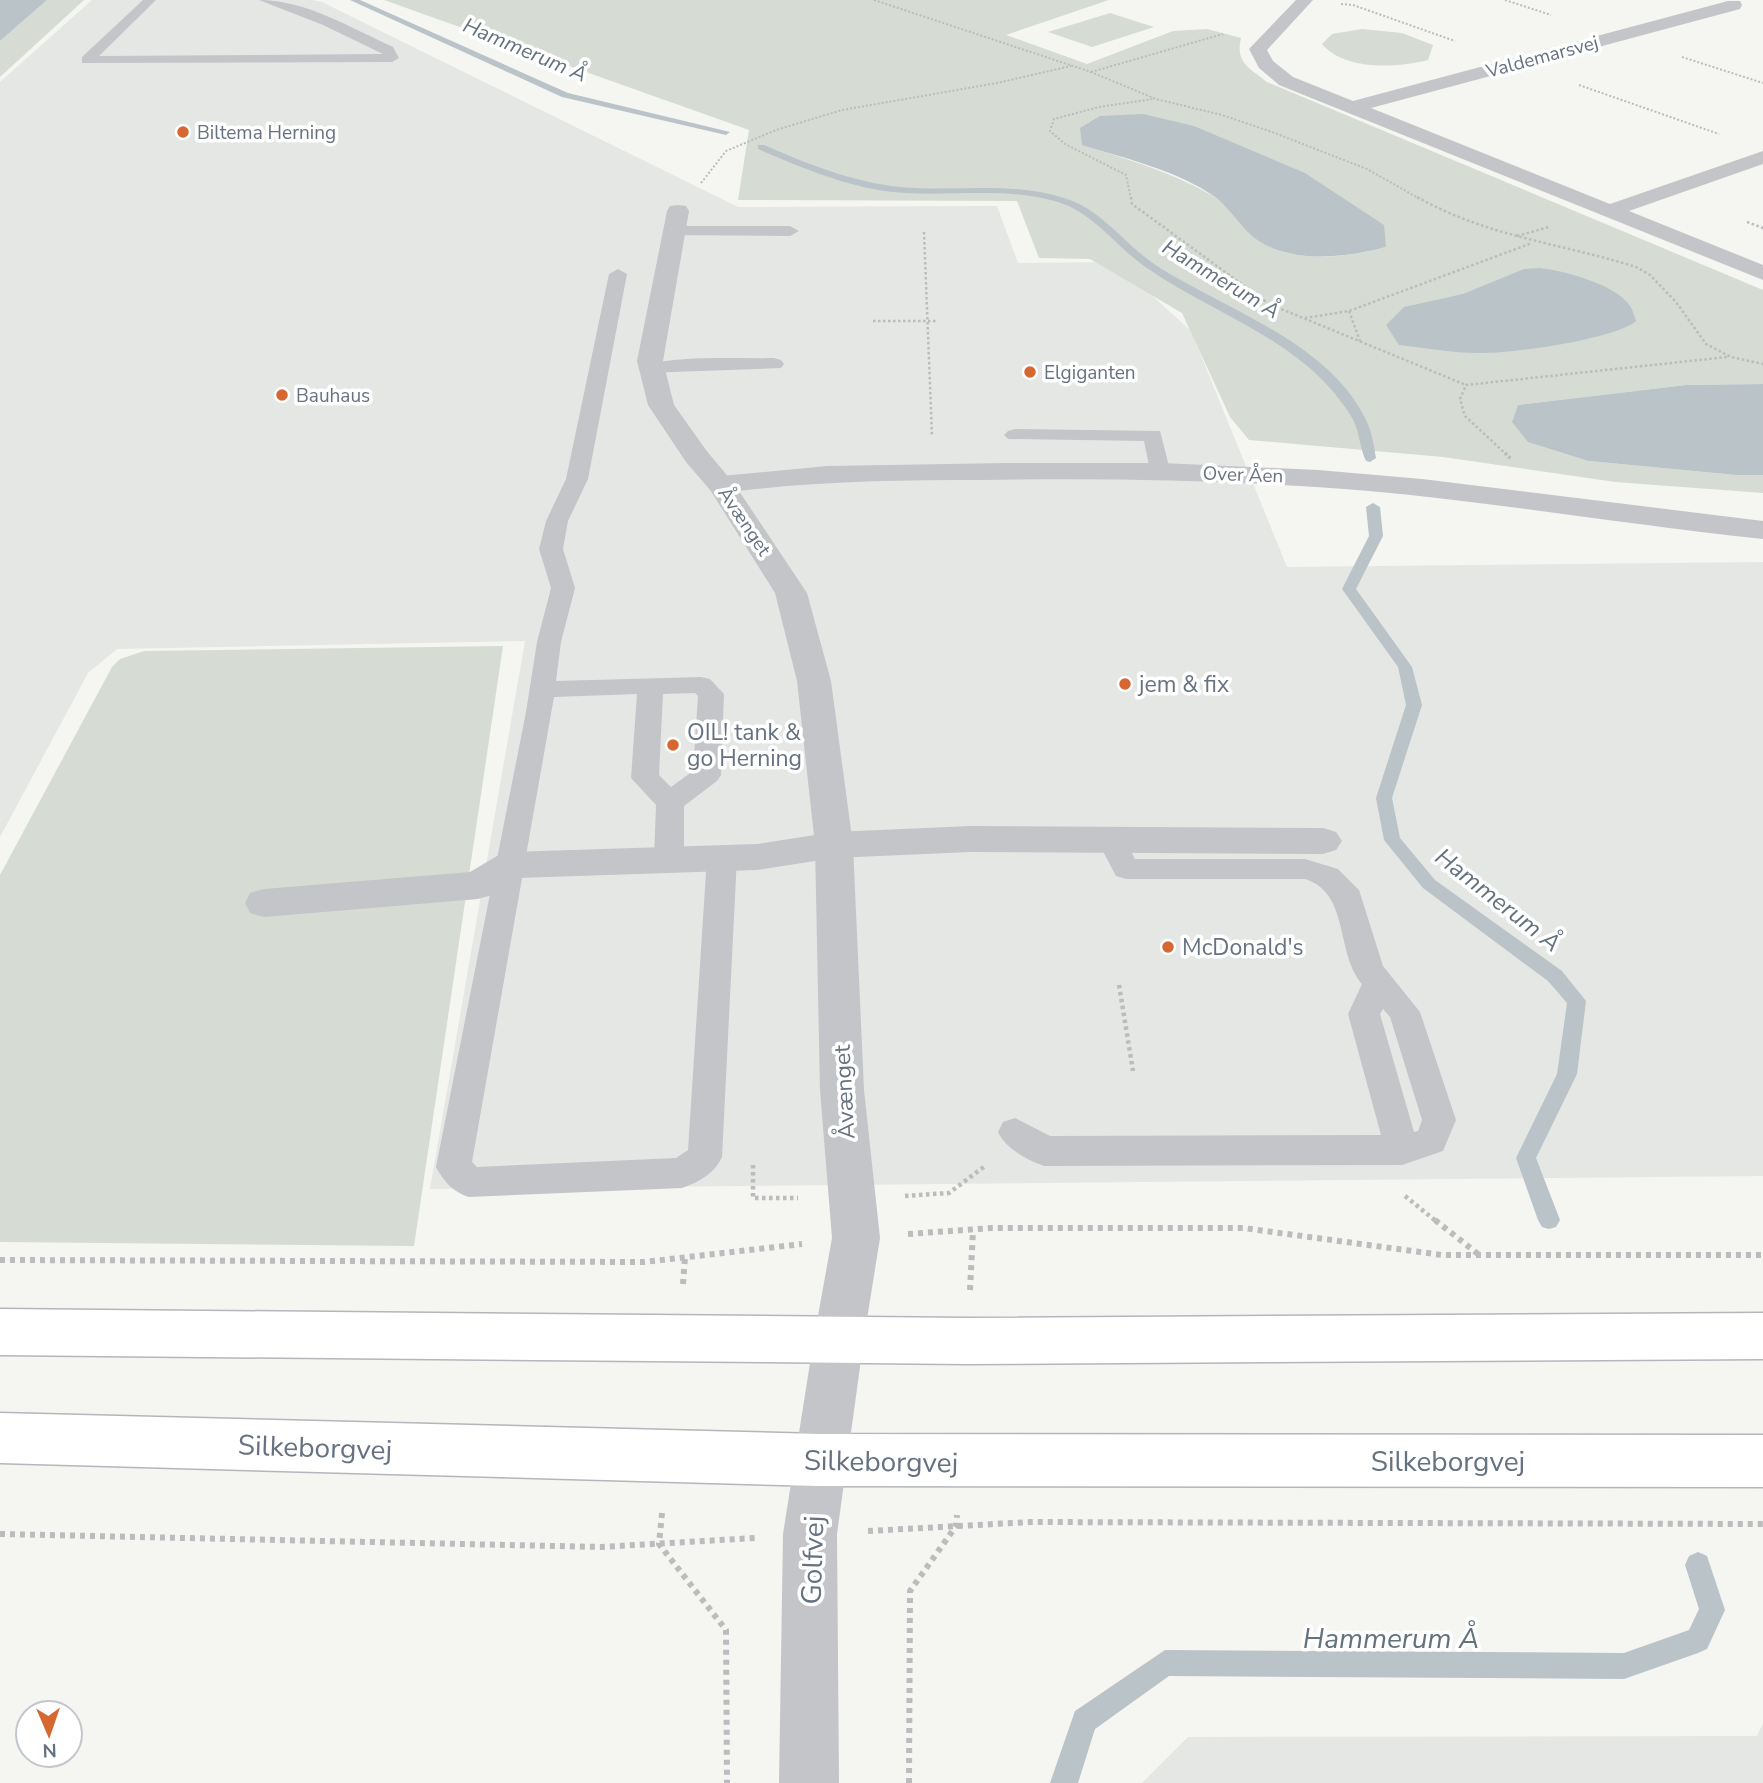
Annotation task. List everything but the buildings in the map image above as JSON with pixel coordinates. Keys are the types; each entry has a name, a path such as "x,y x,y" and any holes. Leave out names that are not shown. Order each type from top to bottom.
{"main road":[{"path":"0,1332 967,1341 1763,1336"},
{"name":"Silkeborgvej","path":"0,1438 819,1460 1763,1461"}],"street":[{"path":"1306,0 1258,49 1265,64 1286,81 1763,273"},
{"name":"Valdemarsvej","path":"1350,108 1734,5"},
{"path":"1610,211 1763,157"},
{"name":"Åvænget","path":"675,221 650,361 660,405 696,456 721,485 791,593 814,681 834,845 842,1090 856,1237 839,1338"},
{"name":"Over Åen","path":"721,485 858,473 1159,470 1301,476 1408,486 1638,518 1763,530"},
{"path":"264,903 478,885 510,865 757,857 834,845 970,838 1323,841"},
{"name":"Golfvej","path":"809,1783 810,1534 839,1338"}],"lane":[{"path":"150,0 87,60 392,58 388,50 318,17 265,0"},
{"path":"675,221 790,231"},
{"path":"618,274 577,479 558,521 551,549 563,588 549,642 454,1167 470,1182 682,1173 705,1157 722,857"},
{"path":"652,369 687,365 774,364"},
{"path":"1015,435 1153,435 1159,470"},
{"path":"542,689 701,685 710,694 707,775 670,802"},
{"path":"650,686 645,778 670,802 669,858"},
{"path":"1015,1132 1044,1151 1402,1150 1431,1141 1439,1120 1404,1012 1369,971 1344,890 1328,876 1306,869 1126,869 1110,838"},
{"path":"1379,982 1364,1014 1402,1150"}],"path":[{"path":"874,0 1091,72 1156,99 1222,115 1272,132 1367,169 1451,216 1534,242 1614,260 1643,271 1676,302 1706,344 1731,356 1763,364"},
{"path":"1091,72 1154,56 1220,34 1240,34 1265,42"},
{"path":"699,185 726,151 776,130 842,110 997,83 1073,66"},
{"path":"1156,99 1099,107 1054,119 1050,131 1065,144 1126,175 1132,204 1269,304 1466,384 1731,356"},
{"path":"924,232 934,472"},
{"path":"1305,318 1349,311 1534,242"},
{"path":"1349,311 1361,341"},
{"path":"873,321 937,321"},
{"path":"1466,384 1460,399 1465,416 1520,467"},
{"path":"1119,985 1133,1070"},
{"path":"1364,1150 1368,1167 1478,1254"},
{"path":"677,1340 685,1257"},
{"path":"667,1458 659,1544 726,1630 727,1783"},
{"path":"0,1534 60,1538 547,1546 659,1544 1031,1522 1763,1524"}],"shaded area":[{"path":"0,0 47,0 0,41"},
{"path":"47,0 84,0 0,77 0,41"},
{"path":"92,0 322,2 738,207 997,206 1018,263 1115,262 1191,331 1287,567 1763,562 1763,1176 430,1189 525,641 117,649 88,673 0,837 0,82"},
{"path":"384,0 1109,0 1006,35 1087,64 1173,31 1207,29 1241,38 1242,59 1267,82 1763,290 1763,384 1686,385 1518,405 1589,461 1736,475 1763,475 1763,493 1615,482 1443,457 1249,440 1230,417 1182,313 1090,259 1039,258 1017,201 738,200 749,130","holes":["1082,145 1383,225 1386,247 1353,254 1316,257 1281,251 1251,234 1218,200 1197,187 1149,167"]},
{"path":"1110,13 1154,27 1092,47 1048,32"},
{"path":"1362,29 1402,33 1433,45 1428,60 1386,66 1357,63 1332,53 1322,44 1332,34"},
{"path":"1143,114 1194,126 1305,173 1384,225 1386,247 1335,256 1282,252 1252,236 1220,201 1201,188 1151,166 1082,145 1080,128 1100,116"},
{"path":"1540,268 1575,276 1613,291 1630,306 1636,321 1625,328 1587,339 1540,348 1485,353 1399,345 1386,325 1404,307 1463,294 1524,269"},
{"path":"1763,384 1763,475 1736,475 1589,461 1528,442 1512,422 1518,405 1686,385"},
{"path":"503,646 414,1246 0,1242 0,875 112,667 120,659 144,651"},
{"path":"1763,1723 1763,1783 1142,1783 1188,1737 1757,1736"}],"waterway":[{"name":"Hammerum Å","path":"354,0 565,95 726,132"},
{"name":"Hammerum Å","path":"761,147 848,180 884,188 1023,193 1043,195 1076,206 1100,222 1155,269 1267,331 1318,369 1340,391 1358,417 1370,458"},
{"name":"Hammerum Å","path":"1373,507 1376,536 1349,589 1405,667 1414,705 1384,798 1392,840 1429,884 1555,976 1577,1001 1567,1074 1526,1158 1549,1220"},
{"name":"Hammerum Å","path":"1064,1783 1084,1720 1165,1663 1624,1666 1698,1640 1712,1610 1698,1565"}],"place":[{"name":"Biltema Herning","path":"183,132"},
{"name":"Elgiganten","path":"1030,372"},
{"name":"Bauhaus","path":"282,395"},
{"name":"jem & fix","path":"1125,684"},
{"name":"OIL! tank & go Herning","path":"673,745"},
{"name":"McDonald's","path":"1168,947"}]}
